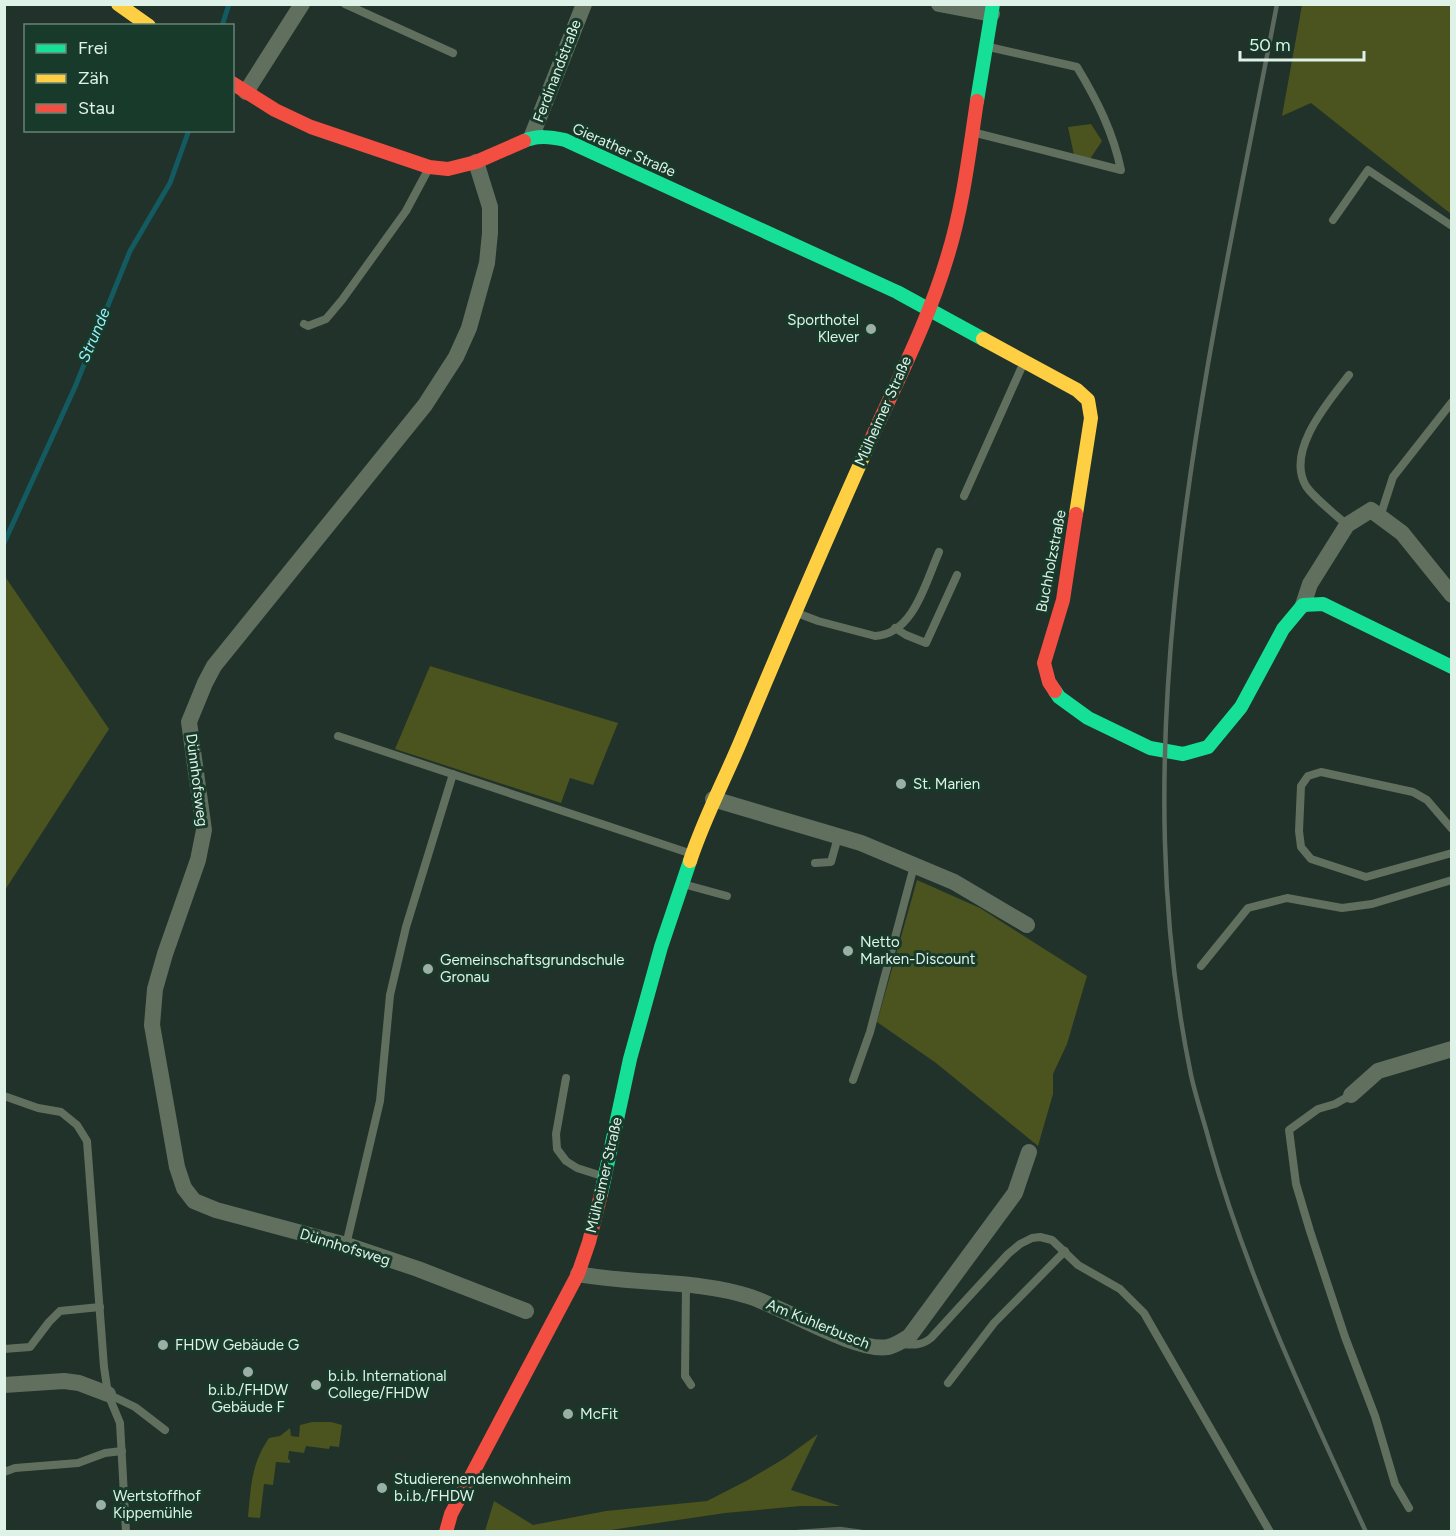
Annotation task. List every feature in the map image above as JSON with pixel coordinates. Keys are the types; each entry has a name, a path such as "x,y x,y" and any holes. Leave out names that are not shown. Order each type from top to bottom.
{"street":[{"path":"118,4 145,24"},
{"path":"239,87 302,4"},
{"name":"Ferdinandstraße","path":"531,138 584,4"},
{"path":"939,4 993,9"},
{"name":"Mülheimer Straße","path":"446,1532 451,1514 578,1274 589,1242 605,1177 630,1059 661,947 692,854 713,799 736,753 794,612 928,309 947,260 959,216 993,9"},
{"name":"Gierather Straße","path":"239,87 275,110 311,127 429,167 448,169 476,162 531,138 548,137 565,140 809,251 928,309"},
{"name":"Dünnhofsweg","path":"476,162 490,207 490,233 486,263 469,328 456,357 425,405 214,666 189,722 204,830 198,860 155,989 152,1024 177,1167 184,1188 194,1201 216,1210 346,1245 418,1269 526,1311"},
{"name":"Buchholzstraße","path":"928,309 1088,400 1091,418 1063,600 1044,663 1049,682 1059,697 1088,718 1150,748 1183,754 1208,747 1241,706 1283,629 1304,605"},
{"path":"1452,595 1402,533 1371,510 1347,525 1310,584 1304,605 1323,604 1452,668"},
{"path":"713,799 861,843 954,882 1027,925"},
{"path":"1351,1095 1378,1071 1452,1049"},
{"path":"897,1343 909,1337 1015,1193 1029,1152"},
{"name":"Am Kuhlerbusch","path":"578,1274 617,1280 713,1288 752,1298 867,1347 889,1347 897,1343"},
{"path":"4,1384 64,1381 79,1383 108,1394"}],"lane":[{"path":"345,4 453,53"},
{"path":"972,132 1121,170 1116,146 1101,108 1077,67 987,47"},
{"path":"304,324 308,326 326,319 342,300 406,211 429,167"},
{"path":"1333,220 1368,170 1452,226"},
{"path":"964,496 1024,362"},
{"path":"1347,525 1306,487 1302,473 1302,458 1312,425 1349,375"},
{"path":"1380,517 1393,477 1452,402"},
{"path":"794,612 818,621 881,636 903,623 912,613 939,552"},
{"path":"895,628 926,643 957,575"},
{"path":"338,736 692,854"},
{"path":"1452,829 1427,800 1413,792 1321,772 1308,776 1301,786 1299,831 1301,847 1311,859 1365,877 1452,853"},
{"path":"346,1245 380,1101 390,995 406,927 453,774"},
{"path":"815,863 831,862 838,837"},
{"path":"853,1080 870,1032 914,866"},
{"path":"1201,966 1248,908 1287,898 1342,908 1372,904 1452,880"},
{"path":"683,884 726,896"},
{"path":"566,1078 556,1134 557,1149 566,1161 577,1168 605,1177"},
{"path":"1351,1095 1335,1104 1318,1109 1289,1130 1296,1184 1345,1336 1375,1416 1395,1484 1409,1508"},
{"path":"4,1096 61,1113 77,1125 87,1142 104,1367 108,1394 120,1423 126,1532"},
{"path":"897,1343 917,1345 925,1343 994,1267 1020,1244 1032,1238 1046,1237 1052,1240 1083,1268 1120,1289 1144,1313 1270,1532"},
{"path":"948,1383 994,1323 1065,1251"},
{"path":"686,1286 685,1376 691,1385"},
{"path":"4,1349 30,1347 60,1311 100,1307"},
{"path":"108,1394 135,1407 165,1430"},
{"path":"4,1472 15,1468 78,1463 105,1453 122,1451"}],"green space":[{"path":"1302,5 1451,5 1451,214 1311,103 1282,116"},
{"path":"1091,124 1102,141 1090,159 1074,155 1068,127"},
{"path":"4,575 109,729 5,890 4,890"},
{"path":"430,666 618,723 593,785 570,778 561,803 395,749"},
{"path":"917,880 980,908 1087,976 1067,1044 1053,1074 1053,1094 1038,1146 936,1063 877,1022"},
{"path":"312,1422 331,1422 342,1425 339,1447 330,1446 329,1449 306,1446 304,1453 289,1451 290,1463 276,1462 273,1485 264,1484 260,1518 248,1517 255,1467 269,1438 280,1436 290,1428 291,1436 299,1437 300,1425"},
{"path":"818,1434 791,1490 840,1506 801,1506 725,1513 604,1531 485,1531 494,1501 533,1525 606,1511 707,1501 785,1458"}],"waterway":[{"name":"Strunde","path":"223,24 229,4"},
{"name":"Strunde","path":"4,543 75,387 130,251 170,183 188,132"}],"railway":[{"path":"1277,4 1225,268 1182,538 1169,673 1164,808 1171,942 1191,1075 1225,1194 1280,1341 1366,1532"},
{"path":"798,1532 840,1529 862,1532"}],"traffic: fast":[{"path":"977,101 993,4"},
{"path":"524,141 544,137 565,140 897,292 983,339"},
{"path":"1055,691 1059,697 1088,718 1150,748 1183,754 1208,747 1241,707 1283,629 1303,605 1323,604 1452,667"},
{"path":"601,1194 630,1059 661,947 690,861"}],"traffic: slow":[{"path":"118,4 146,24"},
{"path":"983,339 1077,390 1088,400 1091,418 1076,514"},
{"path":"690,861 708,814 869,444"}],"traffic: jam":[{"path":"234,84 275,110 311,127 429,167 448,169 476,162 524,141"},
{"path":"869,444 921,329 953,239 977,101"},
{"path":"1055,691 1049,682 1044,663 1063,600 1076,514"},
{"path":"446,1532 451,1514 578,1274 601,1194"}],"place":[{"name":"Sporthotel Klever","path":"871,329"},
{"name":"St. Marien","path":"901,784"},
{"name":"Netto Marken-Discount","path":"848,951"},
{"name":"Gemeinschaftsgrundschule Gronau","path":"428,969"},
{"name":"FHDW Gebäude G","path":"163,1345"},
{"name":"b.i.b./FHDW Gebäude F","path":"248,1372"},
{"name":"b.i.b. International College/FHDW","path":"316,1385"},
{"name":"McFit","path":"568,1414"},
{"name":"Studierenendenwohnheim b.i.b./FHDW","path":"382,1488"},
{"name":"Wertstoffhof Kippemühle","path":"101,1505"}]}
